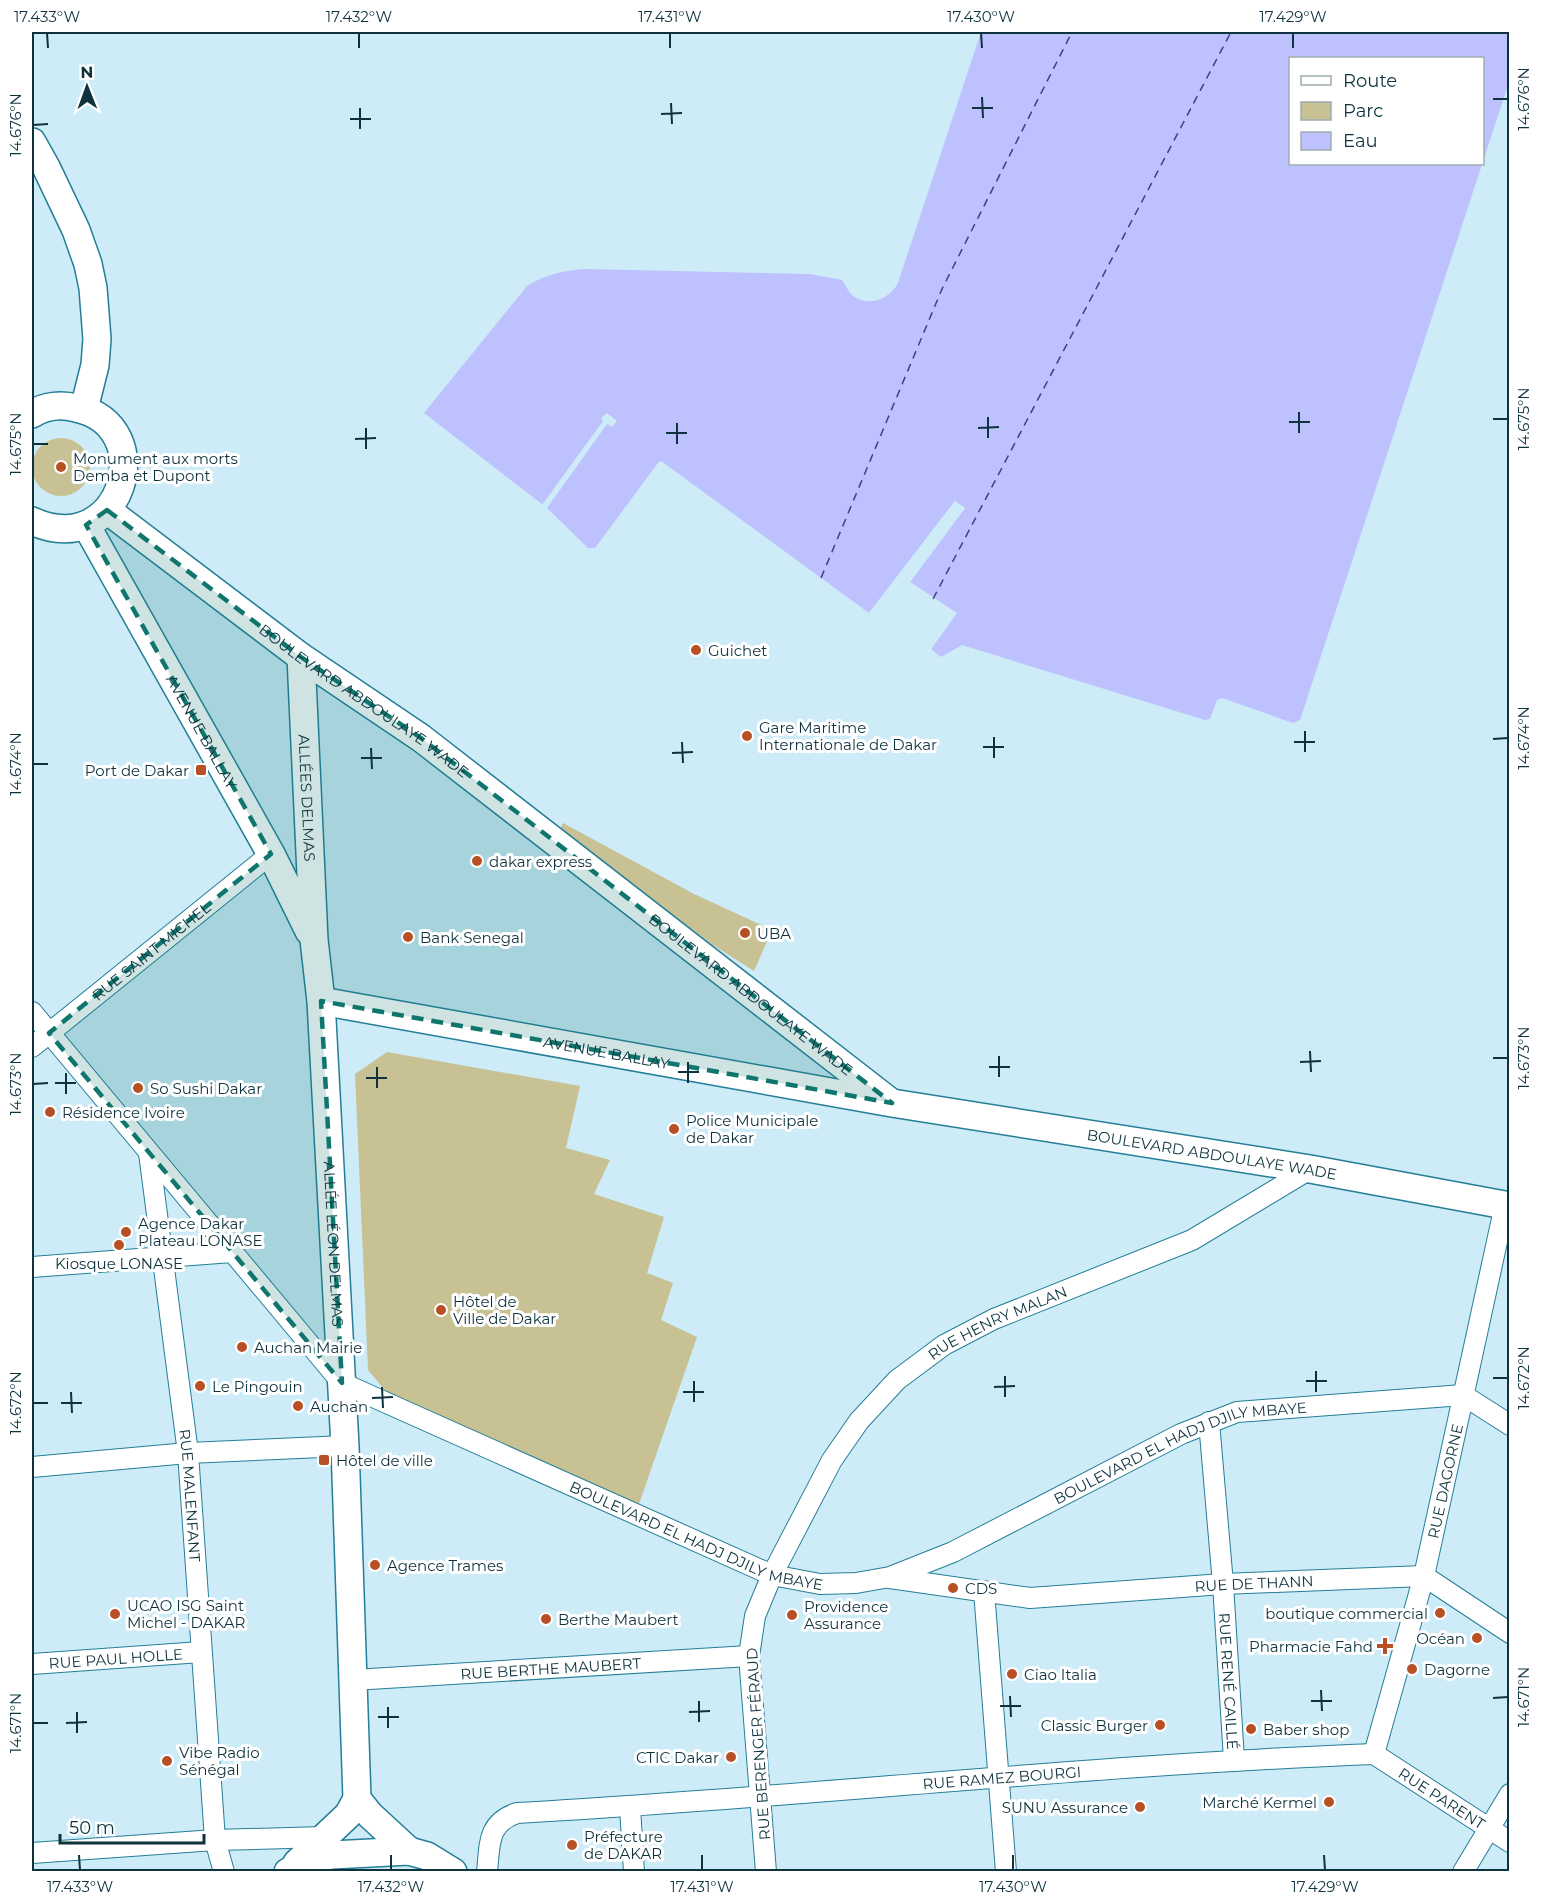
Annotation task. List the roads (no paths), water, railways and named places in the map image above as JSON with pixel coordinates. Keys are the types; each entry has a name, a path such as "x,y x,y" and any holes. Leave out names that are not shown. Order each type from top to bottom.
{"street":[{"path":"32,142 76,230 88,264 93,288 97,339 95,365 84,409"},
{"path":"32,414 50,407 67,406 84,409 97,416 109,426 117,439 123,453 124,468 122,484 116,498 97,517 64,529 53,529 32,521"},
{"name":"BOULEVARD ABDOULAYE WADE","path":"97,517 421,738 892,1103 1310,1169 1507,1206"},
{"name":"AVENUE BALLAY","path":"97,517 314,940"},
{"name":"ALLÉES DELMAS","path":"301,657 314,940"},
{"name":"RUE SAINT MICHEL","path":"32,1047 271,854"},
{"name":"ALLÉE LÉON DELMAS","path":"314,940 321,1001 342,1383 357,1799"},
{"name":"AVENUE BALLAY","path":"321,1001 892,1103"},
{"name":"BOULEVARD EL HADJ DJILY MBAYE","path":"32,1012 342,1383 772,1575 820,1584 856,1583 890,1578 953,1552 1171,1439 1237,1412 1463,1395"},
{"name":"RUE MALENFANT","path":"149,1153 188,1453 215,1840 224,1872"},
{"name":"RUE HENRY MALAN","path":"755,1616 772,1575 832,1460 859,1421 897,1380 944,1345 994,1319 1192,1240 1310,1169"},
{"name":"RUE DAGORNE","path":"1374,1755 1424,1576 1507,1206"},
{"path":"32,1268 232,1252"},
{"path":"1463,1395 1509,1425"},
{"name":"RUE RENÉ CAILLÉ","path":"1209,1422 1223,1584 1234,1760"},
{"path":"32,1467 188,1453 345,1446"},
{"path":"1424,1576 1509,1633"},
{"name":"RUE DE THANN","path":"890,1578 1030,1598 1223,1584 1424,1576"},
{"path":"984,1591 1006,1872"},
{"name":"RUE BERENGER FÉRAUD","path":"755,1616 749,1656 766,1872"},
{"name":"RUE PAUL HOLLE","path":"32,1664 201,1652"},
{"name":"RUE BERTHE MAUBERT","path":"353,1680 749,1656"},
{"name":"RUE RAMEZ BOURGI","path":"487,1872 491,1834 499,1822 518,1813 630,1807 1234,1760 1374,1755"},
{"name":"RUE PARENT","path":"1374,1755 1509,1842"},
{"path":"1463,1872 1509,1794"},
{"path":"288,1872 348,1815 357,1799 370,1815 409,1851"},
{"path":"630,1807 634,1872"},
{"path":"32,1853 215,1840 324,1837"},
{"path":"288,1872 317,1858 332,1855 409,1851 427,1856 453,1872"}],"water":[{"path":"981,32 1509,32 1509,82 1484,158 1484,57 1289,57 1289,165 1482,165 1300,720 1293,723 1222,698 1217,700 1210,719 1205,720 962,645 941,657 931,649 956,613 910,582 965,508 955,501 869,613 661,461 595,548 588,548 547,508 424,413 527,286 555,274 585,269 810,274 842,280 850,293 863,301 883,298 898,283"}],"place":[{"name":"Monument aux morts Demba et Dupont","path":"61,467"},
{"name":"Guichet","path":"696,650"},
{"name":"Gare Maritime Internationale de Dakar","path":"747,736"},
{"name":"Port de Dakar","path":"201,770"},
{"name":"dakar express","path":"477,861"},
{"name":"UBA","path":"745,933"},
{"name":"Bank Senegal","path":"408,937"},
{"name":"So Sushi Dakar","path":"138,1088"},
{"name":"Résidence Ivoire","path":"50,1112"},
{"name":"Police Municipale de Dakar","path":"674,1129"},
{"name":"Agence Dakar Plateau LONASE","path":"126,1232"},
{"name":"Kiosque LONASE","path":"119,1245"},
{"name":"Hôtel de Ville de Dakar","path":"441,1310"},
{"name":"Auchan Mairie","path":"242,1347"},
{"name":"Le Pingouin","path":"200,1386"},
{"name":"Auchan","path":"298,1406"},
{"name":"Hôtel de ville","path":"324,1460"},
{"name":"Agence Trames","path":"375,1565"},
{"name":"CDS","path":"953,1588"},
{"name":"boutique commercial","path":"1440,1613"},
{"name":"UCAO ISG Saint Michel - DAKAR","path":"115,1614"},
{"name":"Providence Assurance","path":"792,1615"},
{"name":"Berthe Maubert","path":"546,1619"},
{"name":"Océan","path":"1477,1638"},
{"name":"Pharmacie Fahd","path":"1385,1646"},
{"name":"Dagorne","path":"1412,1669"},
{"name":"Ciao Italia","path":"1012,1674"},
{"name":"Classic Burger","path":"1160,1725"},
{"name":"Baber shop","path":"1251,1729"},
{"name":"CTIC Dakar","path":"731,1757"},
{"name":"Vibe Radio Sénégal","path":"167,1761"},
{"name":"Marché Kermel","path":"1329,1802"},
{"name":"SUNU Assurance","path":"1140,1807"},
{"name":"Préfecture de DAKAR","path":"572,1845"}]}
